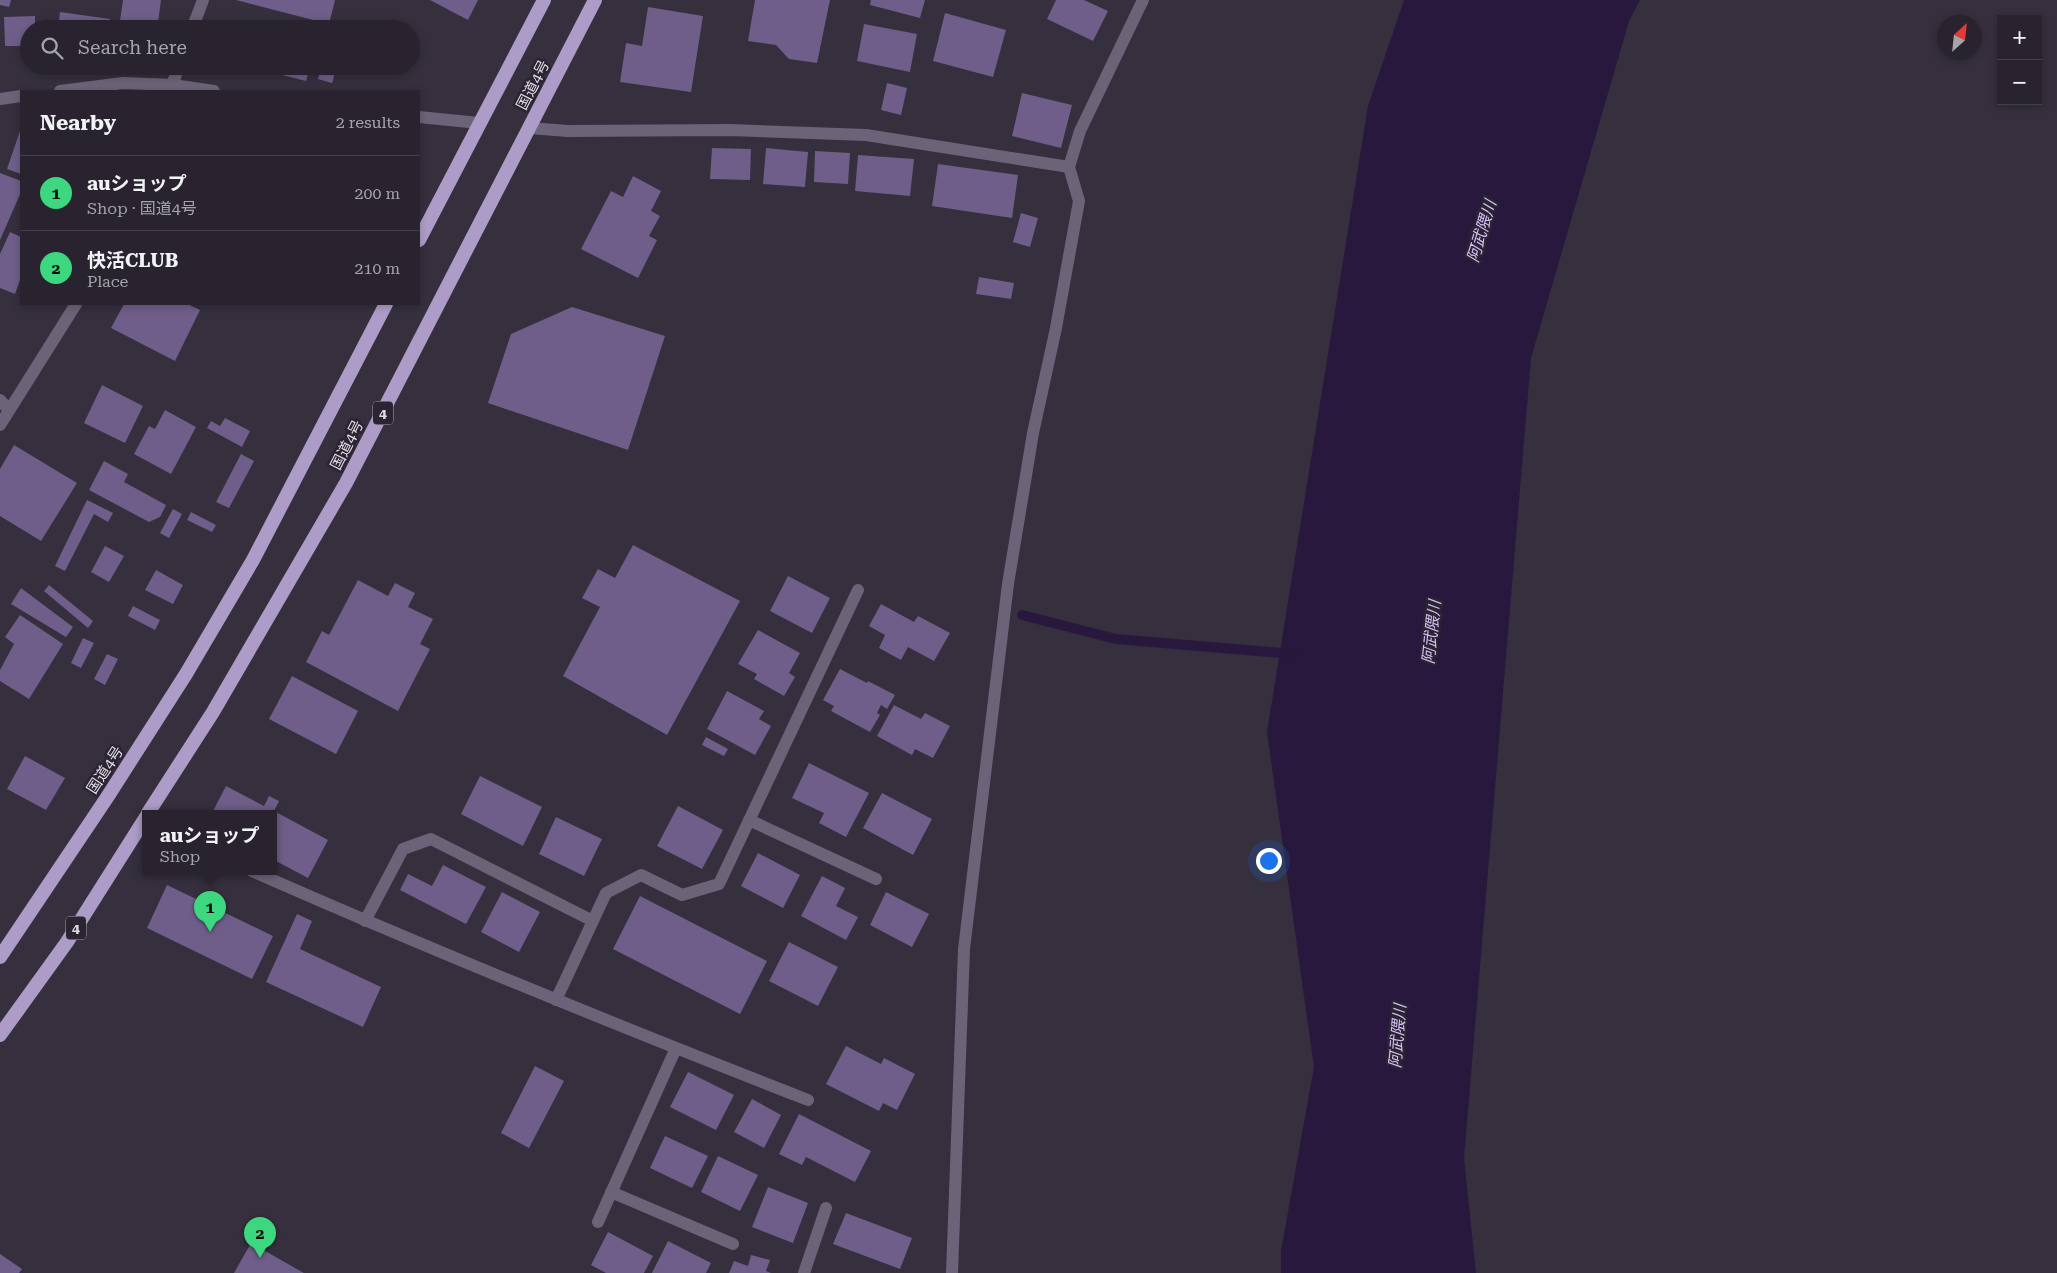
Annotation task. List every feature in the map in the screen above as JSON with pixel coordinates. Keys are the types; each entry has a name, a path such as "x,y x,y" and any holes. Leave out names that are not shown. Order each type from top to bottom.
{"highway":[{"name":"国道4号","path":"420,238 544,0"},
{"name":"国道4号","path":"152,810 213,712 346,483 595,0"},
{"name":"国道4号","path":"0,957 108,796 200,650 253,560 385,305"},
{"name":"国道4号","path":"0,1035 66,942 142,825"}],"street":[{"path":"195,20 202,0"},
{"path":"952,1273 964,949 1008,584 1033,433 1056,328 1079,201 1068,167 1080,131 1143,0"},
{"path":"172,88 176,75"},
{"path":"68,90 123,83 200,90"},
{"path":"0,98 20,96"},
{"path":"420,118 479,123"},
{"path":"529,128 568,131 730,130 866,135 1068,167"},
{"path":"0,425 75,305"},
{"path":"0,400 9,410"},
{"path":"556,1000 606,892 640,874 682,895 719,884 858,590"},
{"path":"749,820 876,879"},
{"path":"365,921 403,849 431,839 593,920"},
{"path":"261,875 365,921 556,1000 808,1100"},
{"path":"598,1222 676,1048"},
{"path":"611,1192 733,1244"},
{"path":"804,1273 826,1208"}],"water":[{"name":"阿武隈川","path":"1404,0 1640,0 1629,21 1531,358 1464,1158 1476,1273 1281,1273 1281,1251 1314,1067 1267,732 1368,106"}],"building":[{"path":"0,0 11,0 9,7 0,5"},
{"path":"123,0 161,0 158,20 120,20"},
{"path":"236,0 335,0 330,20 314,20"},
{"path":"430,0 478,0 468,20"},
{"path":"755,0 830,0 817,63 789,59 776,45 748,41"},
{"path":"871,0 925,0 920,18 870,5"},
{"path":"1056,0 1084,0 1108,11 1093,41 1047,19"},
{"path":"648,7 703,16 691,92 620,82 626,43 642,46"},
{"path":"60,12 110,19 110,20 59,20"},
{"path":"945,13 1006,30 993,77 933,61"},
{"path":"35,16 35,20 20,20 20,46 5,46 4,17"},
{"path":"864,24 917,34 910,72 857,61"},
{"path":"282,75 308,75 306,81"},
{"path":"319,75 334,75 332,83 318,79"},
{"path":"887,83 907,88 901,115 881,110"},
{"path":"1022,93 1072,105 1061,148 1012,136"},
{"path":"20,131 20,174 7,169"},
{"path":"712,148 751,149 750,180 710,179"},
{"path":"766,148 808,152 805,187 763,184"},
{"path":"815,151 850,153 848,184 814,182"},
{"path":"858,155 914,159 910,196 855,191"},
{"path":"938,164 1018,175 1012,218 932,206"},
{"path":"0,173 20,181 20,194 0,240"},
{"path":"633,176 661,191 651,211 660,216 649,236 657,240 638,278 581,249 611,191 623,197"},
{"path":"1021,213 1038,218 1030,247 1013,242"},
{"path":"10,232 20,237 20,280 15,294 0,288 0,254"},
{"path":"979,277 1014,283 1011,299 976,294"},
{"path":"123,305 189,305 200,310 175,361 111,328"},
{"path":"572,307 665,336 628,450 488,403 511,334"},
{"path":"102,385 143,406 125,443 84,423"},
{"path":"165,410 196,427 171,474 134,454 149,426 155,429"},
{"path":"225,418 250,431 242,447 207,428 211,421 220,426"},
{"path":"14,445 77,483 41,541 0,516 0,469"},
{"path":"241,454 254,461 229,508 216,502"},
{"path":"104,461 128,474 124,482 166,505 160,517 149,522 89,490"},
{"path":"87,500 113,513 108,522 94,514 65,571 55,566"},
{"path":"173,509 182,514 169,538 160,533"},
{"path":"191,512 216,525 212,532 187,520"},
{"path":"633,545 740,601 667,735 563,676 600,607 582,598 598,569 615,578"},
{"path":"105,546 124,556 109,582 91,572"},
{"path":"156,570 183,585 173,604 145,590"},
{"path":"788,576 830,598 812,633 770,611"},
{"path":"358,580 388,596 395,583 415,593 408,607 433,619 420,644 430,649 398,711 306,662 322,631 329,635"},
{"path":"49,585 93,621 88,628 44,591"},
{"path":"21,588 73,627 66,637 11,604"},
{"path":"881,604 914,622 918,616 950,633 934,661 908,647 901,660 879,648 885,635 869,626"},
{"path":"133,606 160,620 155,630 128,616"},
{"path":"20,615 63,644 29,699 0,681 0,670 14,644 5,637"},
{"path":"758,630 800,653 789,673 795,677 784,696 754,679 757,674 738,664"},
{"path":"83,638 94,643 81,668 71,663"},
{"path":"107,654 118,659 105,685 94,679"},
{"path":"840,669 895,695 887,709 881,705 877,713 880,715 870,732 831,711 834,706 823,700"},
{"path":"292,676 358,711 336,754 269,719"},
{"path":"727,691 764,711 759,719 771,726 755,755 707,729"},
{"path":"894,705 921,719 925,713 950,726 933,758 915,749 912,755 877,736"},
{"path":"706,737 728,749 724,756 702,745"},
{"path":"25,756 65,778 46,810 7,789"},
{"path":"809,763 869,793 846,837 819,823 824,813 792,798"},
{"path":"480,776 542,807 523,846 461,814"},
{"path":"226,786 264,806 269,796 279,801 274,810 214,810"},
{"path":"882,793 932,819 913,855 863,828"},
{"path":"678,806 723,830 702,869 657,846"},
{"path":"277,813 328,840 308,878 277,862"},
{"path":"556,817 602,839 584,876 539,854"},
{"path":"758,853 800,875 783,908 741,886"},
{"path":"443,865 486,887 466,924 400,890 408,874 432,886"},
{"path":"822,876 845,888 836,906 858,917 846,940 801,916"},
{"path":"167,885 273,936 252,979 147,928"},
{"path":"502,892 540,912 519,952 481,932"},
{"path":"886,892 929,914 912,947 870,925"},
{"path":"640,896 767,961 740,1014 613,949"},
{"path":"297,914 312,921 300,949 381,987 363,1027 266,982"},
{"path":"789,942 838,967 818,1006 769,981"},
{"path":"846,1046 881,1064 884,1058 915,1074 897,1110 883,1103 879,1111 826,1084"},
{"path":"535,1066 564,1081 529,1148 501,1133"},
{"path":"688,1072 734,1095 716,1130 670,1107"},
{"path":"752,1099 781,1115 764,1148 734,1132"},
{"path":"799,1114 871,1151 855,1182 806,1157 802,1165 779,1154"},
{"path":"665,1136 708,1156 692,1188 650,1168"},
{"path":"718,1156 758,1175 740,1211 701,1192"},
{"path":"768,1187 808,1203 793,1243 752,1227"},
{"path":"846,1213 912,1238 900,1269 833,1244"},
{"path":"608,1232 653,1256 644,1273 606,1273 591,1265"},
{"path":"668,1241 711,1263 706,1273 652,1273"},
{"path":"251,1243 304,1273 234,1273"},
{"path":"0,1254 22,1269 19,1273 0,1273"},
{"path":"751,1255 770,1260 766,1271 771,1273 729,1273 734,1261 748,1266"}],"waterway":[{"path":"1022,615 1116,639 1293,654"}],"place":[{"name":"auショップ","path":"210,932"},
{"name":"快活CLUB","path":"260,1258"}]}
